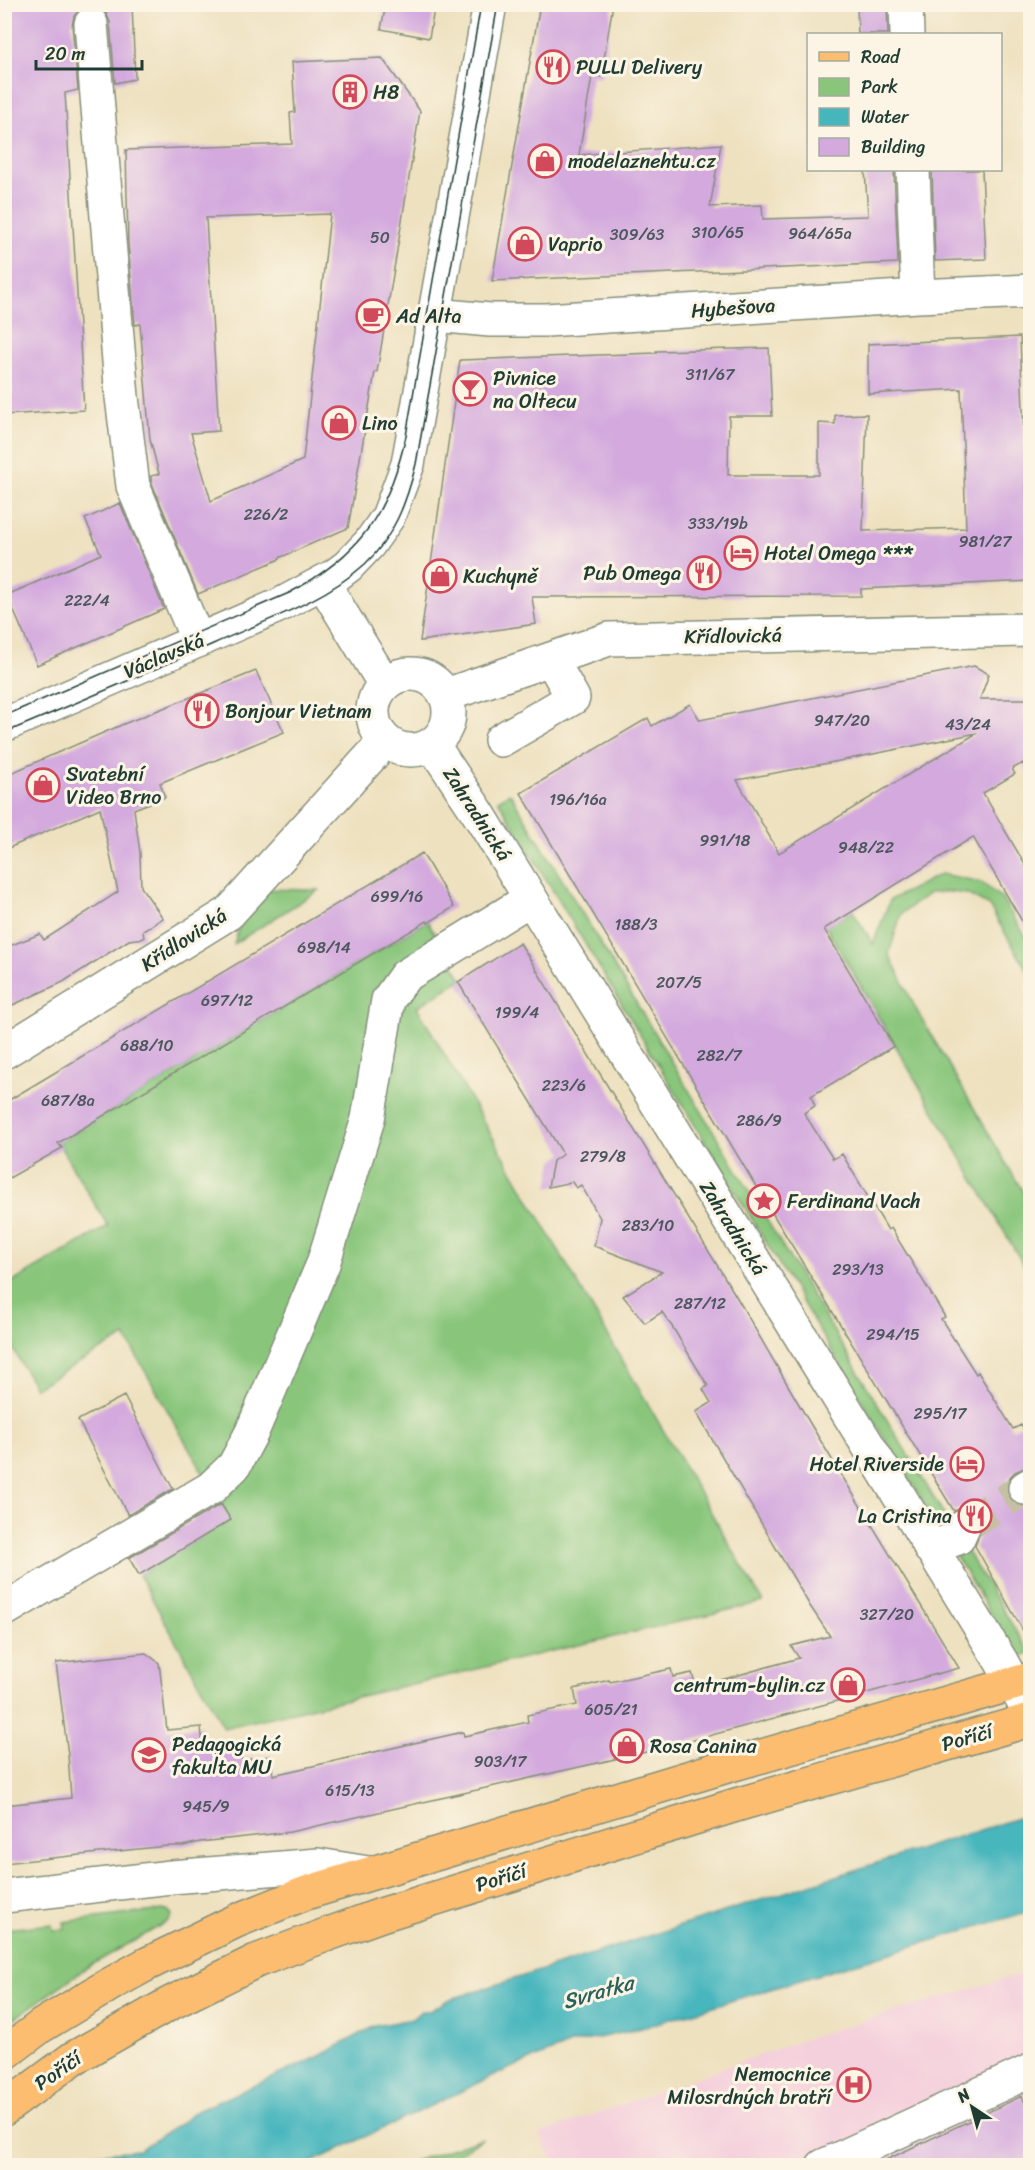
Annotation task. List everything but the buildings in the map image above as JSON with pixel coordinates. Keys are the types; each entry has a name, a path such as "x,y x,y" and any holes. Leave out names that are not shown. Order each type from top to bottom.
{"main road":[{"name":"Poříčí","path":"4,2054 41,2026 147,1965 236,1921 306,1893 1022,1681"},
{"name":"Poříčí","path":"4,2109 72,2059 168,2004 256,1961 381,1915 736,1805 1030,1720"}],"street":[{"path":"384,683 323,583 348,566 369,544 395,504 408,464 490,4"},
{"path":"906,4 907,33"},
{"path":"91,24 122,397 133,486 198,641"},
{"path":"913,171 918,296"},
{"name":"Hybešova","path":"435,315 490,320 546,320 1030,291"},
{"name":"Václavská","path":"4,725 280,605 323,583"},
{"name":"Křídlovická","path":"446,695 609,639 1030,630"},
{"path":"501,740 573,698 551,659"},
{"path":"406,673 430,678 446,695 449,717 446,727 432,744 408,751 385,741 377,731 372,719 372,706 376,694 384,683 394,676 406,673"},
{"name":"Křídlovická","path":"4,1052 229,913 385,741"},
{"name":"Zahradnická","path":"432,744 930,1548 1022,1681 1030,1714"},
{"path":"4,1610 211,1488 234,1466 252,1432 324,1264 368,1119 388,1000 405,976 530,899"},
{"path":"930,1548 958,1538 963,1527"},
{"name":"Poříčí","path":"4,1896 171,1877 318,1864 368,1873"},
{"path":"823,2166 1030,2071"}],"shaded area":[{"name":"Nemocnice Milosrdných bratří","path":"1030,1971 1030,2165 556,2165 539,2134 816,2035"}],"green space":[{"path":"510,793 958,1538 1030,1653 1017,1657 498,800"},
{"path":"941,874 981,882 1002,899 1030,943 1030,975 989,906 967,894 930,893 901,914 889,954 917,1011 1030,1204 1030,1276 826,927 853,911 873,944 890,900"},
{"path":"251,889 319,890 234,944"},
{"path":"427,921 462,979 417,1007 763,1602 224,1728 139,1575 230,1520 125,1336 35,1388 5,1335 4,1287 108,1226 58,1143"},
{"path":"163,1910 172,1915 169,1921 86,1968 5,2025 5,1929 52,1924 53,1930 65,1929 64,1922"},
{"path":"483,2138 440,2165 402,2165"}],"water":[{"name":"Svratka","path":"1030,1814 1030,1911 634,2030 571,2044 506,2070 306,2165 67,2165 81,2155 139,2150 181,2123 192,2113 318,2057 375,2026 412,2019 421,2011 430,2011 448,2000"}],"tunnel":[{"path":"963,1527 1025,1488"}],"tram line":[{"path":"4,716 289,593 314,579 335,563 352,547 380,510 399,464 406,436 481,4"},
{"path":"4,733 312,600 349,577 365,564 384,542 404,505 416,464 498,4"}],"place":[{"name":"PULLI Delivery","path":"553,67"},
{"name":"H8","path":"350,92"},
{"name":"modelaznehtu.cz","path":"545,161"},
{"name":"Vaprio","path":"525,244"},
{"name":"Ad Alta","path":"373,316"},
{"name":"Pivnice na Oltecu","path":"470,389"},
{"name":"Lino","path":"339,423"},
{"name":"Hotel Omega ***","path":"741,553"},
{"name":"Pub Omega","path":"704,573"},
{"name":"Kuchyně","path":"440,576"},
{"name":"Bonjour Vietnam","path":"202,711"},
{"name":"Svatební Video Brno","path":"43,785"},
{"name":"Ferdinand Vach","path":"764,1201"},
{"name":"Hotel Riverside","path":"967,1464"},
{"name":"La Cristina","path":"975,1516"},
{"name":"centrum-bylin.cz","path":"848,1685"},
{"name":"Rosa Canina","path":"627,1746"},
{"name":"Pedagogická fakulta MU","path":"149,1755"},
{"name":"Nemocnice Milosrdných bratří","path":"854,2085"}]}
